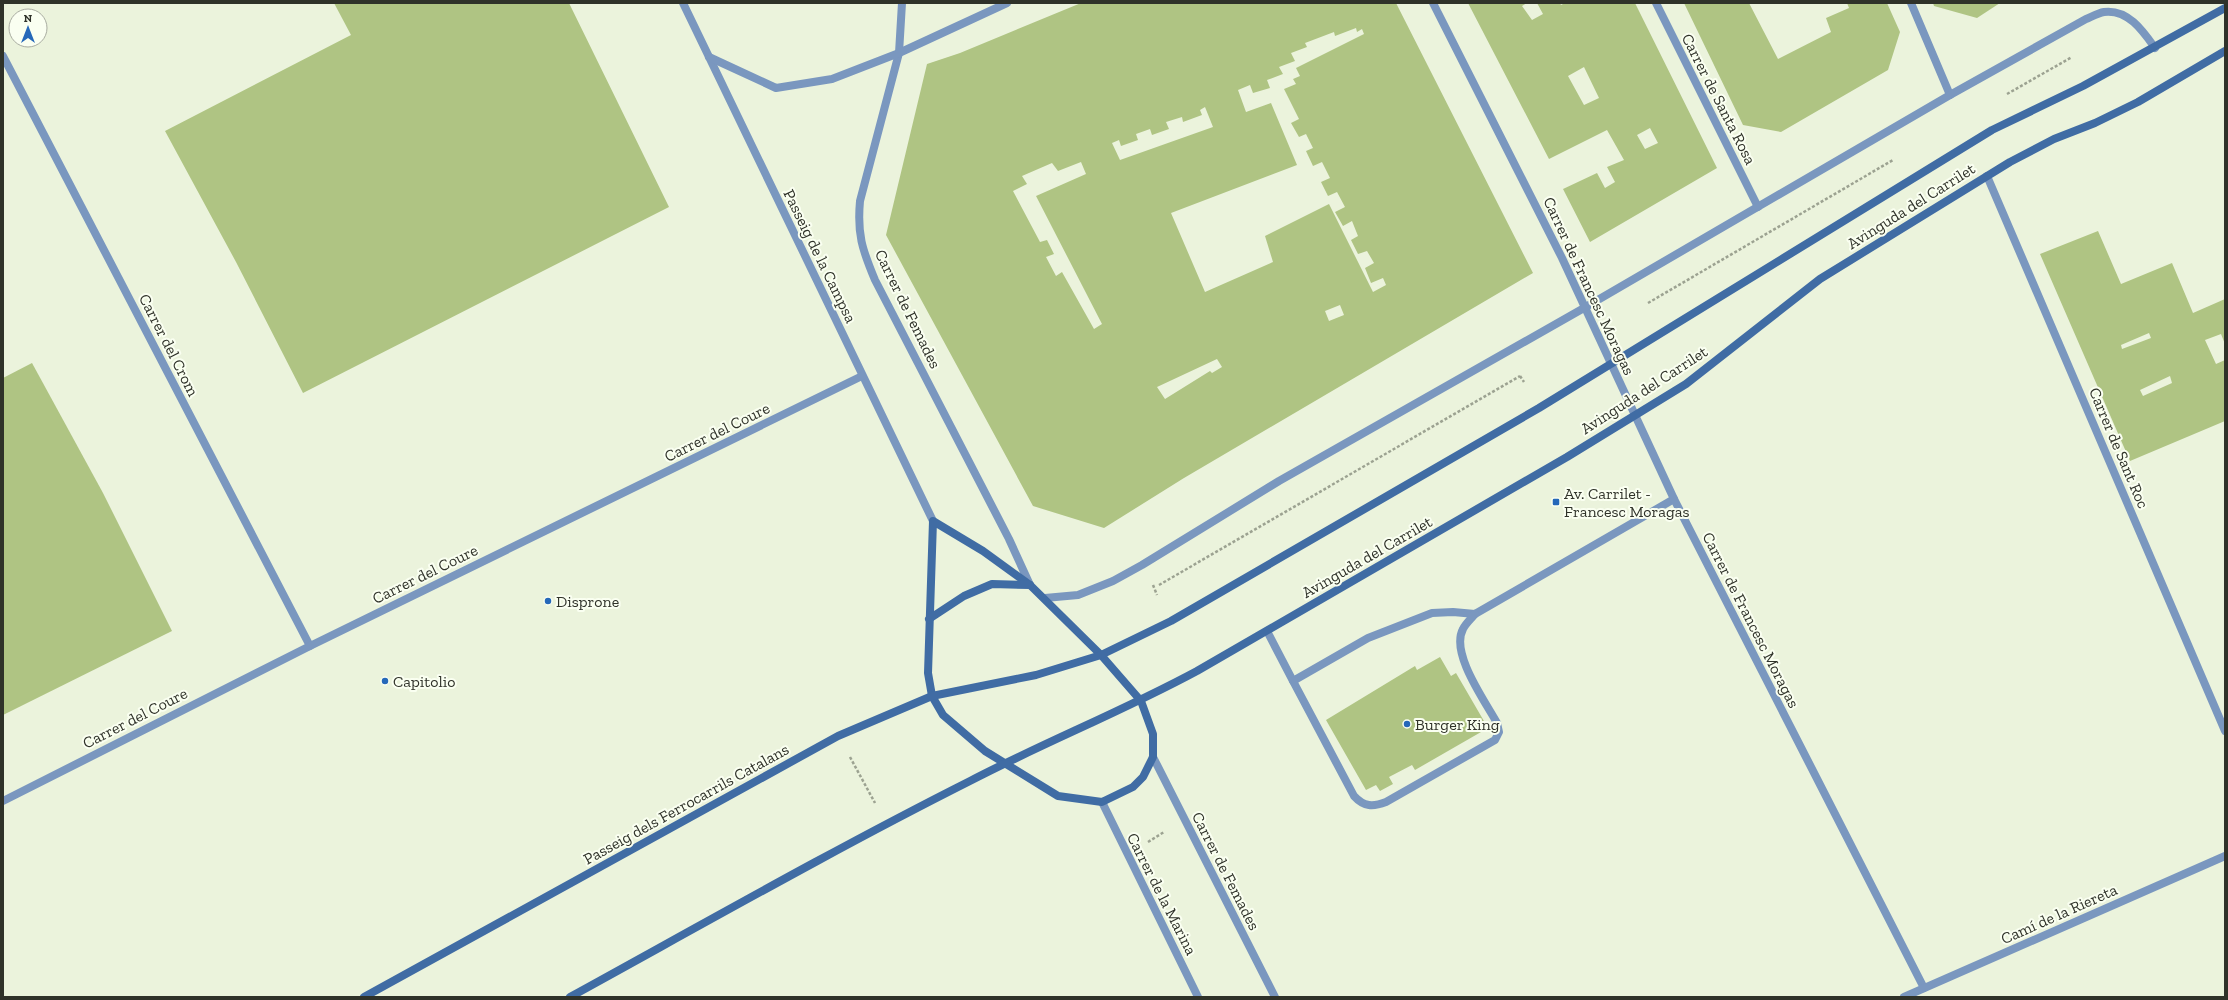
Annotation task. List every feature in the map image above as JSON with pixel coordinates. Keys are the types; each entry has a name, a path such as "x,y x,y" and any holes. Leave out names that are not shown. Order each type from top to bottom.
{"main road":[{"name":"Avinguda del Carrilet","path":"1036,675 1101,655 1171,621 1538,408 1992,130 2083,86 2155,48 2225,8"},
{"name":"Avinguda del Carrilet","path":"1004,763 1141,701 1267,631 1568,457 1686,384 1820,279 1987,176 2054,139 2095,123 2138,102 2225,51"},
{"path":"933,521 983,551 1030,585 1045,598 1101,655 1141,701 1153,734 1153,757 1143,777 1133,787 1102,802 1058,796 1004,763 968,738 943,715 932,696 928,673 933,521"},
{"path":"929,619 964,596 992,584 1030,585"},
{"name":"Passeig dels Ferrocarrils Catalans","path":"364,997 838,736 932,696 1036,675"},
{"path":"570,997 871,831 1004,763"}],"street":[{"name":"Passeig de la Campsa","path":"683,3 933,521"},
{"name":"Carrer de Femades","path":"902,3 899,53 860,201 858,225 864,254 875,280 1009,539 1030,585"},
{"path":"709,57 776,88 832,79 899,53 1007,3"},
{"name":"Carrer de Francesc Moragas","path":"1433,3 1562,258 1674,499 1924,988"},
{"name":"Carrer de Santa Rosa","path":"1656,3 1758,207"},
{"path":"1911,3 1950,95"},
{"path":"1045,598 1078,595 1118,577 1279,480 1584,308 1950,95 2086,19 2104,12 2125,15 2142,29 2155,48"},
{"name":"Carrer del Crom","path":"3,56 310,646"},
{"name":"Carrer de Sant Roc","path":"1987,176 2225,730"},
{"name":"Carrer del Coure","path":"3,801 310,646 862,376"},
{"path":"1267,631 1354,796 1360,803 1368,806 1382,804 1495,740 1499,732 1497,723 1462,659 1460,644 1463,629 1475,614 1674,499"},
{"path":"1293,681 1368,638 1432,613 1453,612 1475,614"},
{"name":"Carrer de Femades","path":"1153,757 1274,997"},
{"name":"Carrer de la Marina","path":"1102,802 1198,997"},
{"name":"Camí de la Riereta","path":"1904,997 2225,856"}],"path":[{"path":"1646,299 1652,309"},
{"path":"1516,370 1524,382"},
{"path":"1157,594 1154,588 1520,376"},
{"path":"850,757 875,803"},
{"path":"1144,844 1166,830"}],"building":[{"path":"334,3 569,3 669,207 303,393 236,262 165,131 351,35"},
{"path":"1081,3 1396,3 1533,273 1184,478 1104,528 1033,506 886,235 927,64 960,53","holes":["1356,28 1357,32 1362,29 1364,34 1296,68 1300,76 1293,79 1296,84 1284,89 1299,119 1291,123 1299,137 1306,134 1313,148 1306,151 1313,166 1322,162 1330,178 1321,182 1328,196 1337,192 1345,207 1335,212 1343,226 1352,221 1358,236 1351,240 1358,254 1367,251 1374,263 1365,268 1371,283 1383,278 1386,285 1373,292 1329,204 1265,236 1273,262 1205,292 1171,213 1297,165 1271,103 1246,112 1238,90 1250,85 1253,93 1270,88 1267,80 1283,74 1279,67 1295,61 1291,53 1307,47 1305,43 1334,32 1335,36","1205,107 1213,127 1120,160 1112,143 1119,140 1121,146 1138,140 1136,134 1150,129 1152,135 1169,129 1166,122 1182,117 1183,122 1202,115 1200,110","1081,162 1086,174 1036,196 1102,324 1094,329 1062,272 1056,276 1046,257 1054,254 1047,240 1040,242 1013,191 1027,184 1022,176 1052,163 1058,171","1340,305 1344,315 1329,321 1325,311","1217,359 1222,367 1212,373 1210,371 1165,399 1157,387"]},
{"path":"1468,3 1527,3 1522,6 1532,20 1543,14 1537,3 1560,3 1561,5 1565,3 1635,3 1717,168 1590,242 1563,189 1597,173 1605,188 1615,182 1607,167 1624,160 1607,130 1549,159","holes":["1584,67 1599,98 1584,105 1568,76","1650,128 1658,143 1645,149 1637,135"]},
{"path":"1684,3 1749,3 1778,59 1831,32 1826,18 1849,8 1847,3 1887,3 1900,32 1888,70 1781,132 1743,125"},
{"path":"1933,3 2000,3 1977,18 1934,6"},
{"path":"2098,231 2121,284 2172,263 2193,313 2225,299 2225,344 2221,334 2205,340 2216,364 2225,360 2225,421 2130,461 2040,254","holes":["2149,333 2151,338 2122,349 2121,345","2170,376 2172,383 2143,396 2140,390"]},
{"path":"32,363 103,493 172,631 3,715 3,378"},
{"name":"Burger King","path":"1440,657 1451,676 1456,673 1488,728 1415,770 1412,765 1389,777 1393,784 1380,791 1376,785 1366,790 1326,720 1415,666 1417,670"}],"place":[{"name":"Av. Carrilet - Francesc Moragas","path":"1556,502"},
{"name":"Disprone","path":"548,601"},
{"name":"Capitolio","path":"385,681"},
{"name":"Burger King","path":"1407,724"}]}
